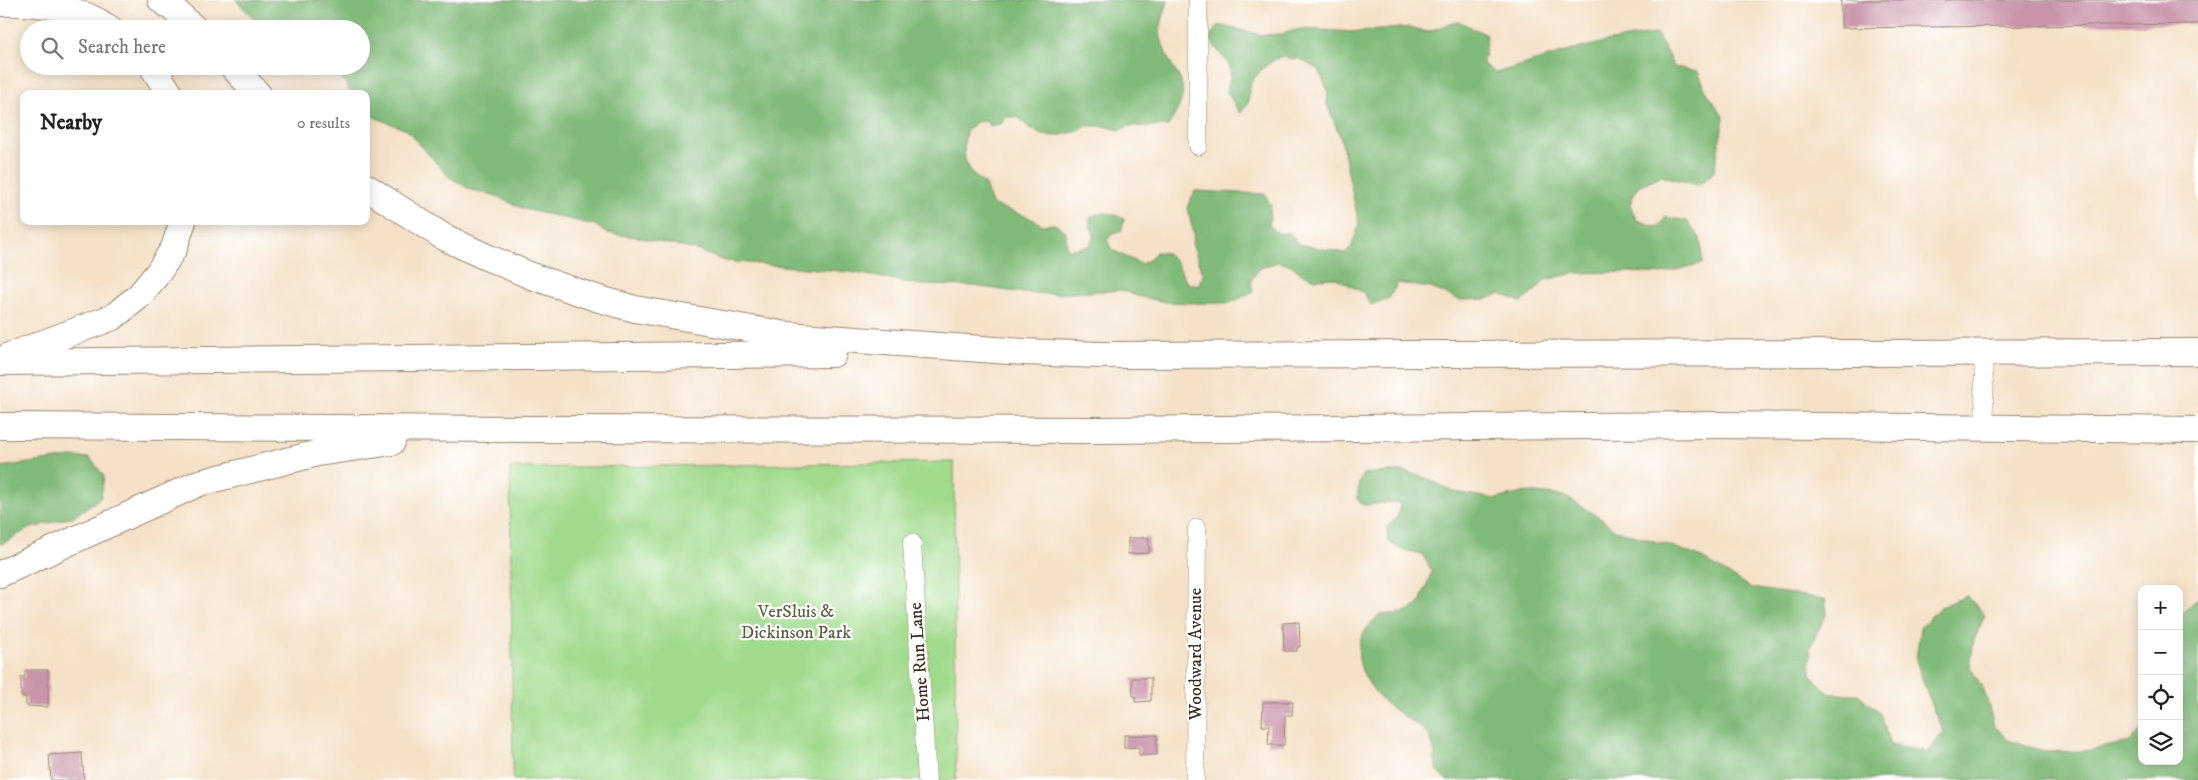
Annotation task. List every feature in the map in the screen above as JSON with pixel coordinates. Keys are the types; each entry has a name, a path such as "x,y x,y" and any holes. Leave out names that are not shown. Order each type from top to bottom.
{"highway":[{"path":"161,0 185,20"},
{"path":"0,3 25,2 64,8 93,20"},
{"path":"158,75 167,90"},
{"path":"240,75 254,90"},
{"path":"370,190 442,236 484,256 534,277 635,309 788,335 1024,352"},
{"path":"0,361 112,317 139,296 158,273 174,248 182,225"},
{"path":"0,361 1024,352 1197,356 2198,352"},
{"path":"0,426 1106,430 1717,425 2198,430"},
{"path":"0,574 199,483 318,453 361,446 529,429"}],"street":[{"path":"1198,0 1198,146"},
{"path":"1983,353 1985,428"},
{"name":"Woodward Avenue","path":"1195,780 1197,528"},
{"name":"Home Run Lane","path":"912,543 927,780"}],"green space":[{"path":"236,0 1168,0 1160,34 1165,52 1180,80 1182,98 1168,126 1129,126 1119,130 1104,126 1087,126 1074,132 1056,136 1044,135 1028,127 1018,117 1007,117 1001,124 990,126 986,121 975,122 966,132 964,145 965,160 973,175 984,183 992,204 1031,218 1042,225 1054,224 1066,231 1067,250 1090,246 1094,234 1090,226 1090,217 1103,213 1115,215 1124,219 1121,232 1114,232 1107,240 1112,250 1141,264 1156,252 1167,253 1177,263 1187,283 1199,285 1203,274 1192,243 1194,234 1187,207 1195,191 1265,194 1271,205 1269,225 1278,233 1290,233 1298,244 1345,253 1352,246 1359,224 1341,139 1327,104 1328,91 1319,70 1300,59 1279,57 1265,66 1251,82 1248,103 1240,114 1226,90 1230,79 1229,65 1213,44 1210,36 1219,25 1262,35 1282,34 1300,29 1358,32 1410,27 1427,32 1458,21 1487,35 1483,64 1496,73 1595,44 1657,34 1674,67 1698,71 1706,91 1724,118 1714,172 1699,185 1661,176 1638,186 1630,204 1636,220 1658,227 1666,217 1687,221 1700,238 1703,263 1661,274 1633,272 1575,273 1545,280 1521,302 1500,294 1487,299 1460,300 1431,288 1398,283 1389,298 1371,305 1364,293 1336,278 1316,279 1302,274 1291,265 1277,262 1258,269 1251,281 1253,292 1230,303 1166,302 1137,296 1121,290 1055,294 1023,293 975,286 922,285 851,272 725,261 696,250 637,237 606,233 595,225 524,209 494,195 471,190 449,177 407,130 370,115 370,90 349,90 340,75 370,75 370,20 255,20"},
{"path":"71,457 90,458 104,476 101,497 75,516 28,529 0,545 0,467"},
{"name":"VerSluis & Dickinson Park","path":"954,462 956,780 513,780 510,468"},
{"path":"1404,471 1431,480 1454,492 1496,499 1527,492 1564,496 1599,517 1615,530 1672,546 1702,558 1751,588 1825,599 1827,613 1810,647 1811,676 1830,694 1858,694 1880,713 1890,745 1927,752 1944,732 1931,705 1916,660 1920,628 1940,607 1967,596 1985,615 1974,640 1970,667 1984,690 1994,725 2008,740 2047,752 2085,751 2130,742 2138,733 2138,765 2183,765 2183,612 2198,598 2198,780 1447,780 1436,770 1434,748 1429,736 1379,696 1363,673 1360,664 1360,642 1369,625 1379,615 1403,613 1419,605 1432,571 1422,554 1400,549 1388,541 1387,527 1398,516 1400,503 1362,505 1357,498 1359,483 1363,474"}],"building":[{"path":"1841,0 2198,0 2198,24 1841,28"},
{"path":"1128,538 1149,538 1149,553 1128,554"},
{"path":"1299,622 1300,647 1297,647 1297,651 1284,651 1283,623"},
{"path":"25,670 48,670 48,707 26,706 26,697 21,697 21,677 25,677"},
{"path":"1132,678 1151,678 1151,701 1135,702"},
{"path":"1263,702 1293,702 1292,715 1285,715 1284,745 1268,745 1269,726 1262,726"},
{"path":"1124,735 1157,735 1157,755 1139,755 1139,747 1124,748"},
{"path":"82,753 84,780 51,780 49,755"}]}
